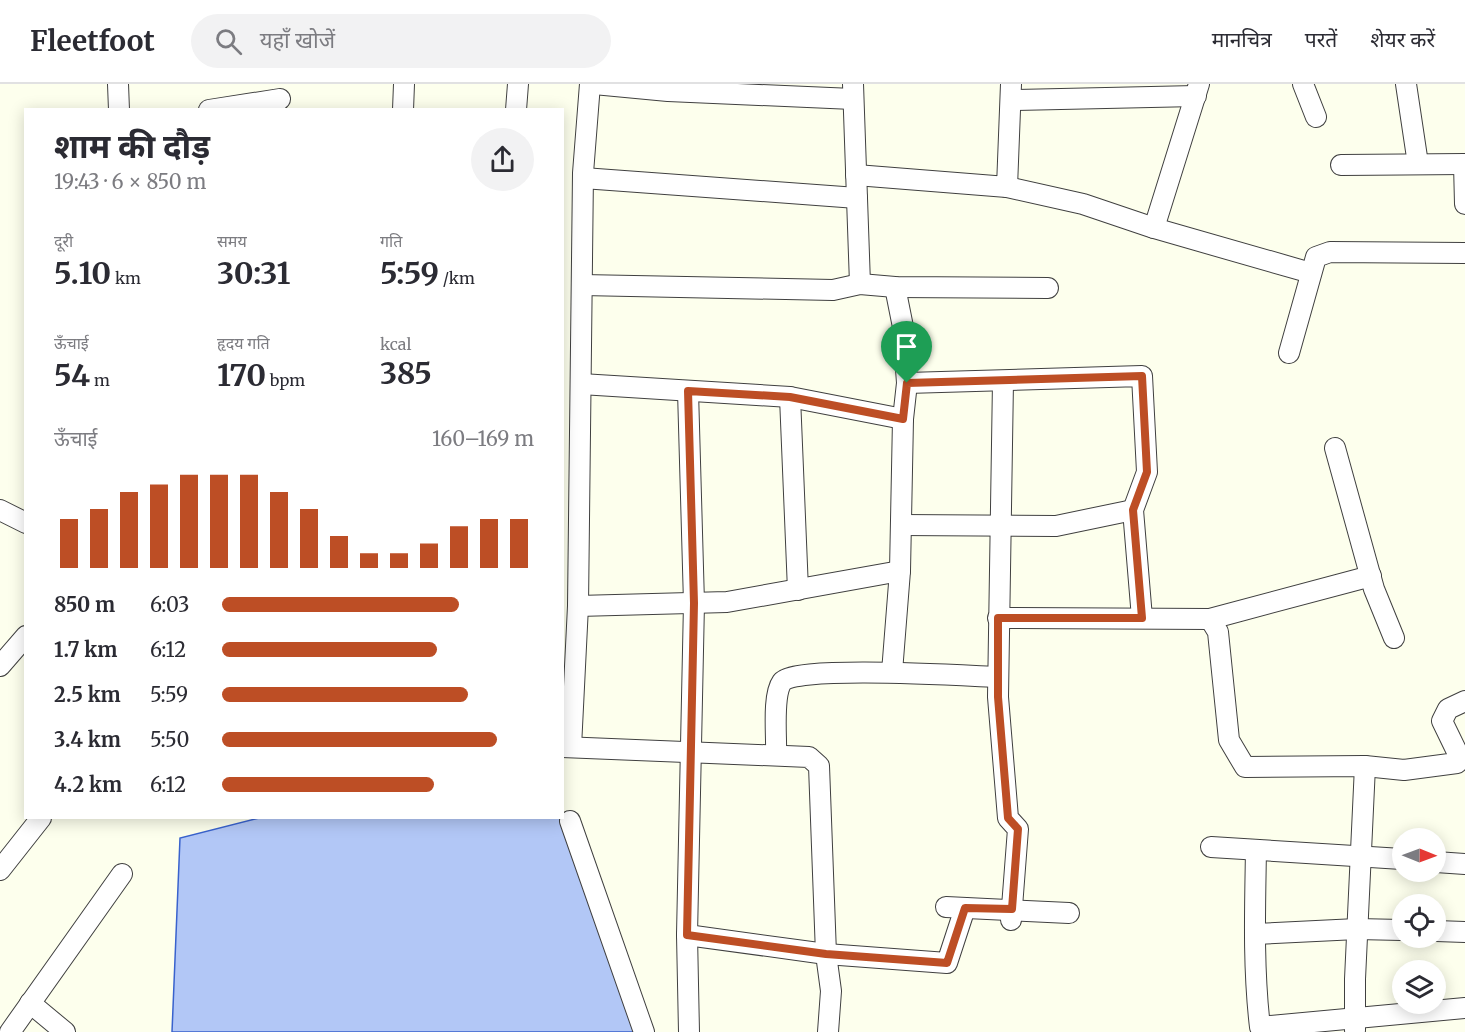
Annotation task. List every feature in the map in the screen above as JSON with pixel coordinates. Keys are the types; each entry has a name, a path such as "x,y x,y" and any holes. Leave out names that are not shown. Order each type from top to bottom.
{"street":[{"path":"118,84 119,108"},
{"path":"403,108 404,84"},
{"path":"516,108 518,84"},
{"path":"828,1032 831,991 826,954 819,766 809,757 567,747 578,606 583,178 592,84 668,91 853,91 860,284"},
{"path":"1303,84 1316,117"},
{"path":"1406,84 1418,164"},
{"path":"1007,187 1011,92 1198,90 1154,228"},
{"path":"221,108 280,98"},
{"path":"1341,165 1464,164 1465,204"},
{"path":"856,175 1007,187 1083,204 1154,228 1311,273"},
{"path":"583,178 857,198"},
{"path":"1289,353 1316,257 1330,252 1465,253"},
{"path":"582,285 833,290 860,284 895,287 1048,288"},
{"path":"892,672 900,571 903,419 907,383 903,327 895,287"},
{"path":"907,383 1142,376 1147,472 1133,510 1142,618"},
{"path":"1003,381 998,677 1008,818 1018,829 1012,915"},
{"path":"581,384 790,397 903,419"},
{"path":"688,391 694,603 687,935 689,1032"},
{"path":"790,397 798,590"},
{"path":"1335,447 1371,576 1394,638"},
{"path":"0,510 24,521"},
{"path":"901,525 1056,526 1133,510"},
{"path":"578,606 727,602 900,571"},
{"path":"998,618 1210,619 1371,576"},
{"path":"1210,619 1218,632 1229,740 1245,767 1365,766 1404,770 1457,763 1458,754 1442,721 1448,709 1465,701"},
{"path":"0,666 24,638"},
{"path":"776,755 777,696 784,679 802,675 892,672 998,677"},
{"path":"1355,1025 1365,766"},
{"path":"0,870 39,819"},
{"path":"570,821 644,1032"},
{"path":"1211,847 1392,858"},
{"path":"1256,850 1255,934 1260,1027 1355,1025 1465,1008"},
{"path":"1446,863 1465,864"},
{"path":"10,1032 122,874"},
{"path":"687,935 826,954 947,963 956,907 1012,915 1069,913"},
{"path":"1255,934 1357,929 1392,930"},
{"path":"1446,931 1465,932"},
{"path":"30,1003 65,1032"}],"water":[{"path":"255,819 560,819 628,1009 634,1032 172,1032 180,838"}],"route":[{"path":"1142,376 1147,472 1133,510 1142,618 998,618 998,697 1008,818 1018,829 1012,909 965,908 947,963 826,954 687,935 694,603 688,391 790,397 903,419 907,383 1142,376"}]}
